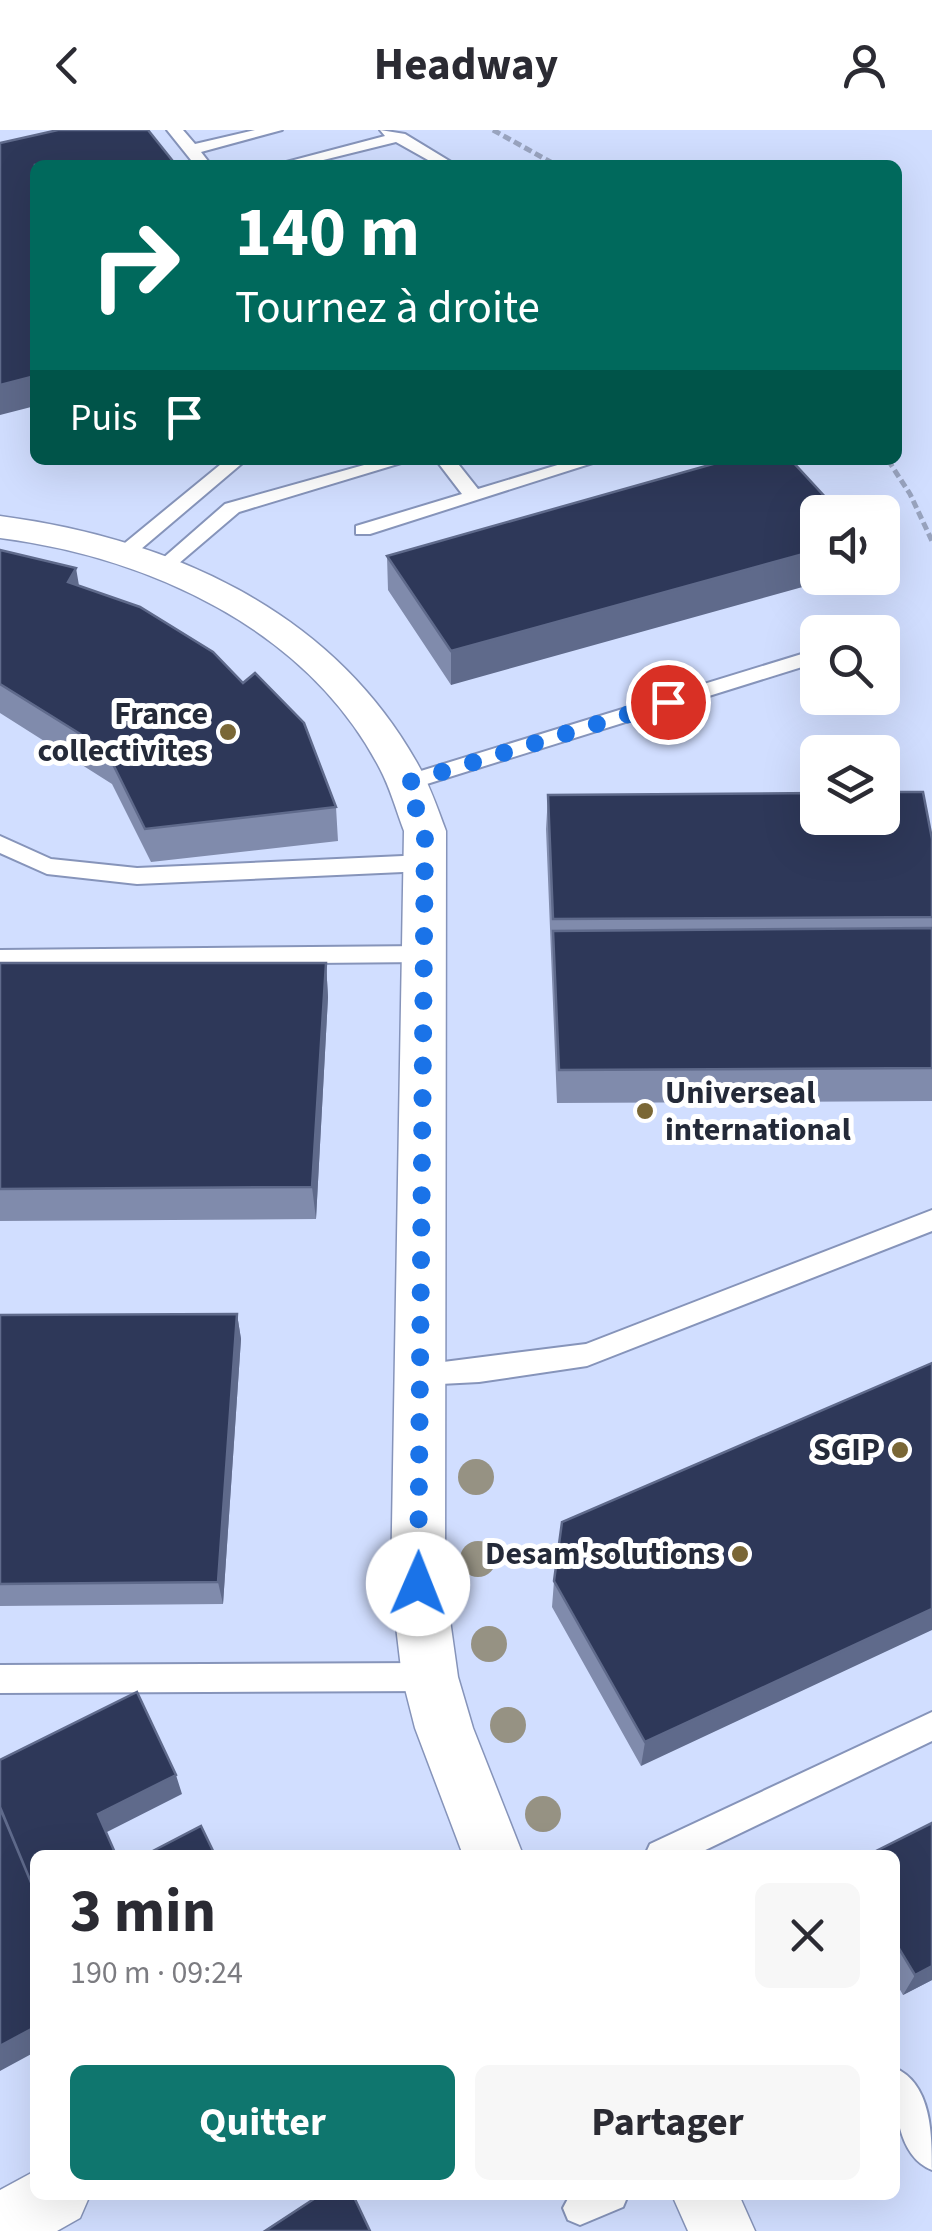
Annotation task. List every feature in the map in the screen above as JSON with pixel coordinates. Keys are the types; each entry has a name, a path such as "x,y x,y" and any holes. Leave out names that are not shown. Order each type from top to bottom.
{"street":[{"path":"0,527 26,529 146,559 231,600 300,644 352,699 398,762 425,831 418,1584 430,1677 444,1728 490,1850"},
{"path":"707,2200 722,2231"}],"lane":[{"path":"175,130 199,160"},
{"path":"190,150 274,130"},
{"path":"300,160 393,134 438,160"},
{"path":"146,559 233,465"},
{"path":"146,559 232,508 384,465"},
{"path":"449,465 474,496"},
{"path":"363,530 576,465"},
{"path":"406,783 800,662"},
{"path":"0,844 47,866 136,876 425,863"},
{"path":"0,958 425,954"},
{"path":"421,1374 479,1372 587,1355 932,1220"},
{"path":"0,1680 430,1677"},
{"path":"672,1850 932,1726"},
{"path":"900,2093 932,2153"}],"path":[{"path":"493,130 547,160"},
{"path":"891,465 932,541"}],"building":[{"path":"58,130 148,130 172,160 30,160 30,377 0,385 0,143"},
{"path":"709,465 796,465 823,495 800,495 800,555 451,651 387,556"},
{"path":"0,550 76,568 68,582 140,607 213,652 243,683 255,673 304,723 336,807 145,829 106,750 0,684"},
{"path":"900,792 923,792 932,839 932,917 553,919 548,795 800,793 800,835 900,835"},
{"path":"932,928 932,1068 559,1070 553,931"},
{"path":"0,963 326,963 312,1187 0,1189"},
{"path":"237,1314 218,1582 0,1584 0,1315"},
{"path":"932,1363 932,1609 645,1742 554,1581 562,1522"},
{"path":"137,1692 176,1775 98,1814 114,1850 30,1850 30,1880 0,1807 0,1760"},
{"path":"0,1808 30,1880 30,2030 0,2046"},
{"path":"932,1823 932,1966 915,1975 900,1950 900,1850 878,1850"},
{"path":"201,1826 213,1850 155,1850"},
{"path":"312,2200 355,2200 370,2231 265,2231"}],"place":[{"name":"France collectivites","path":"228,732"},
{"name":"Universeal international","path":"645,1111"},
{"name":"SGIP","path":"900,1450"},
{"name":"Desam'solutions","path":"740,1554"}],"route":[{"path":"418,1584 425,831 406,783 668,702"}]}
